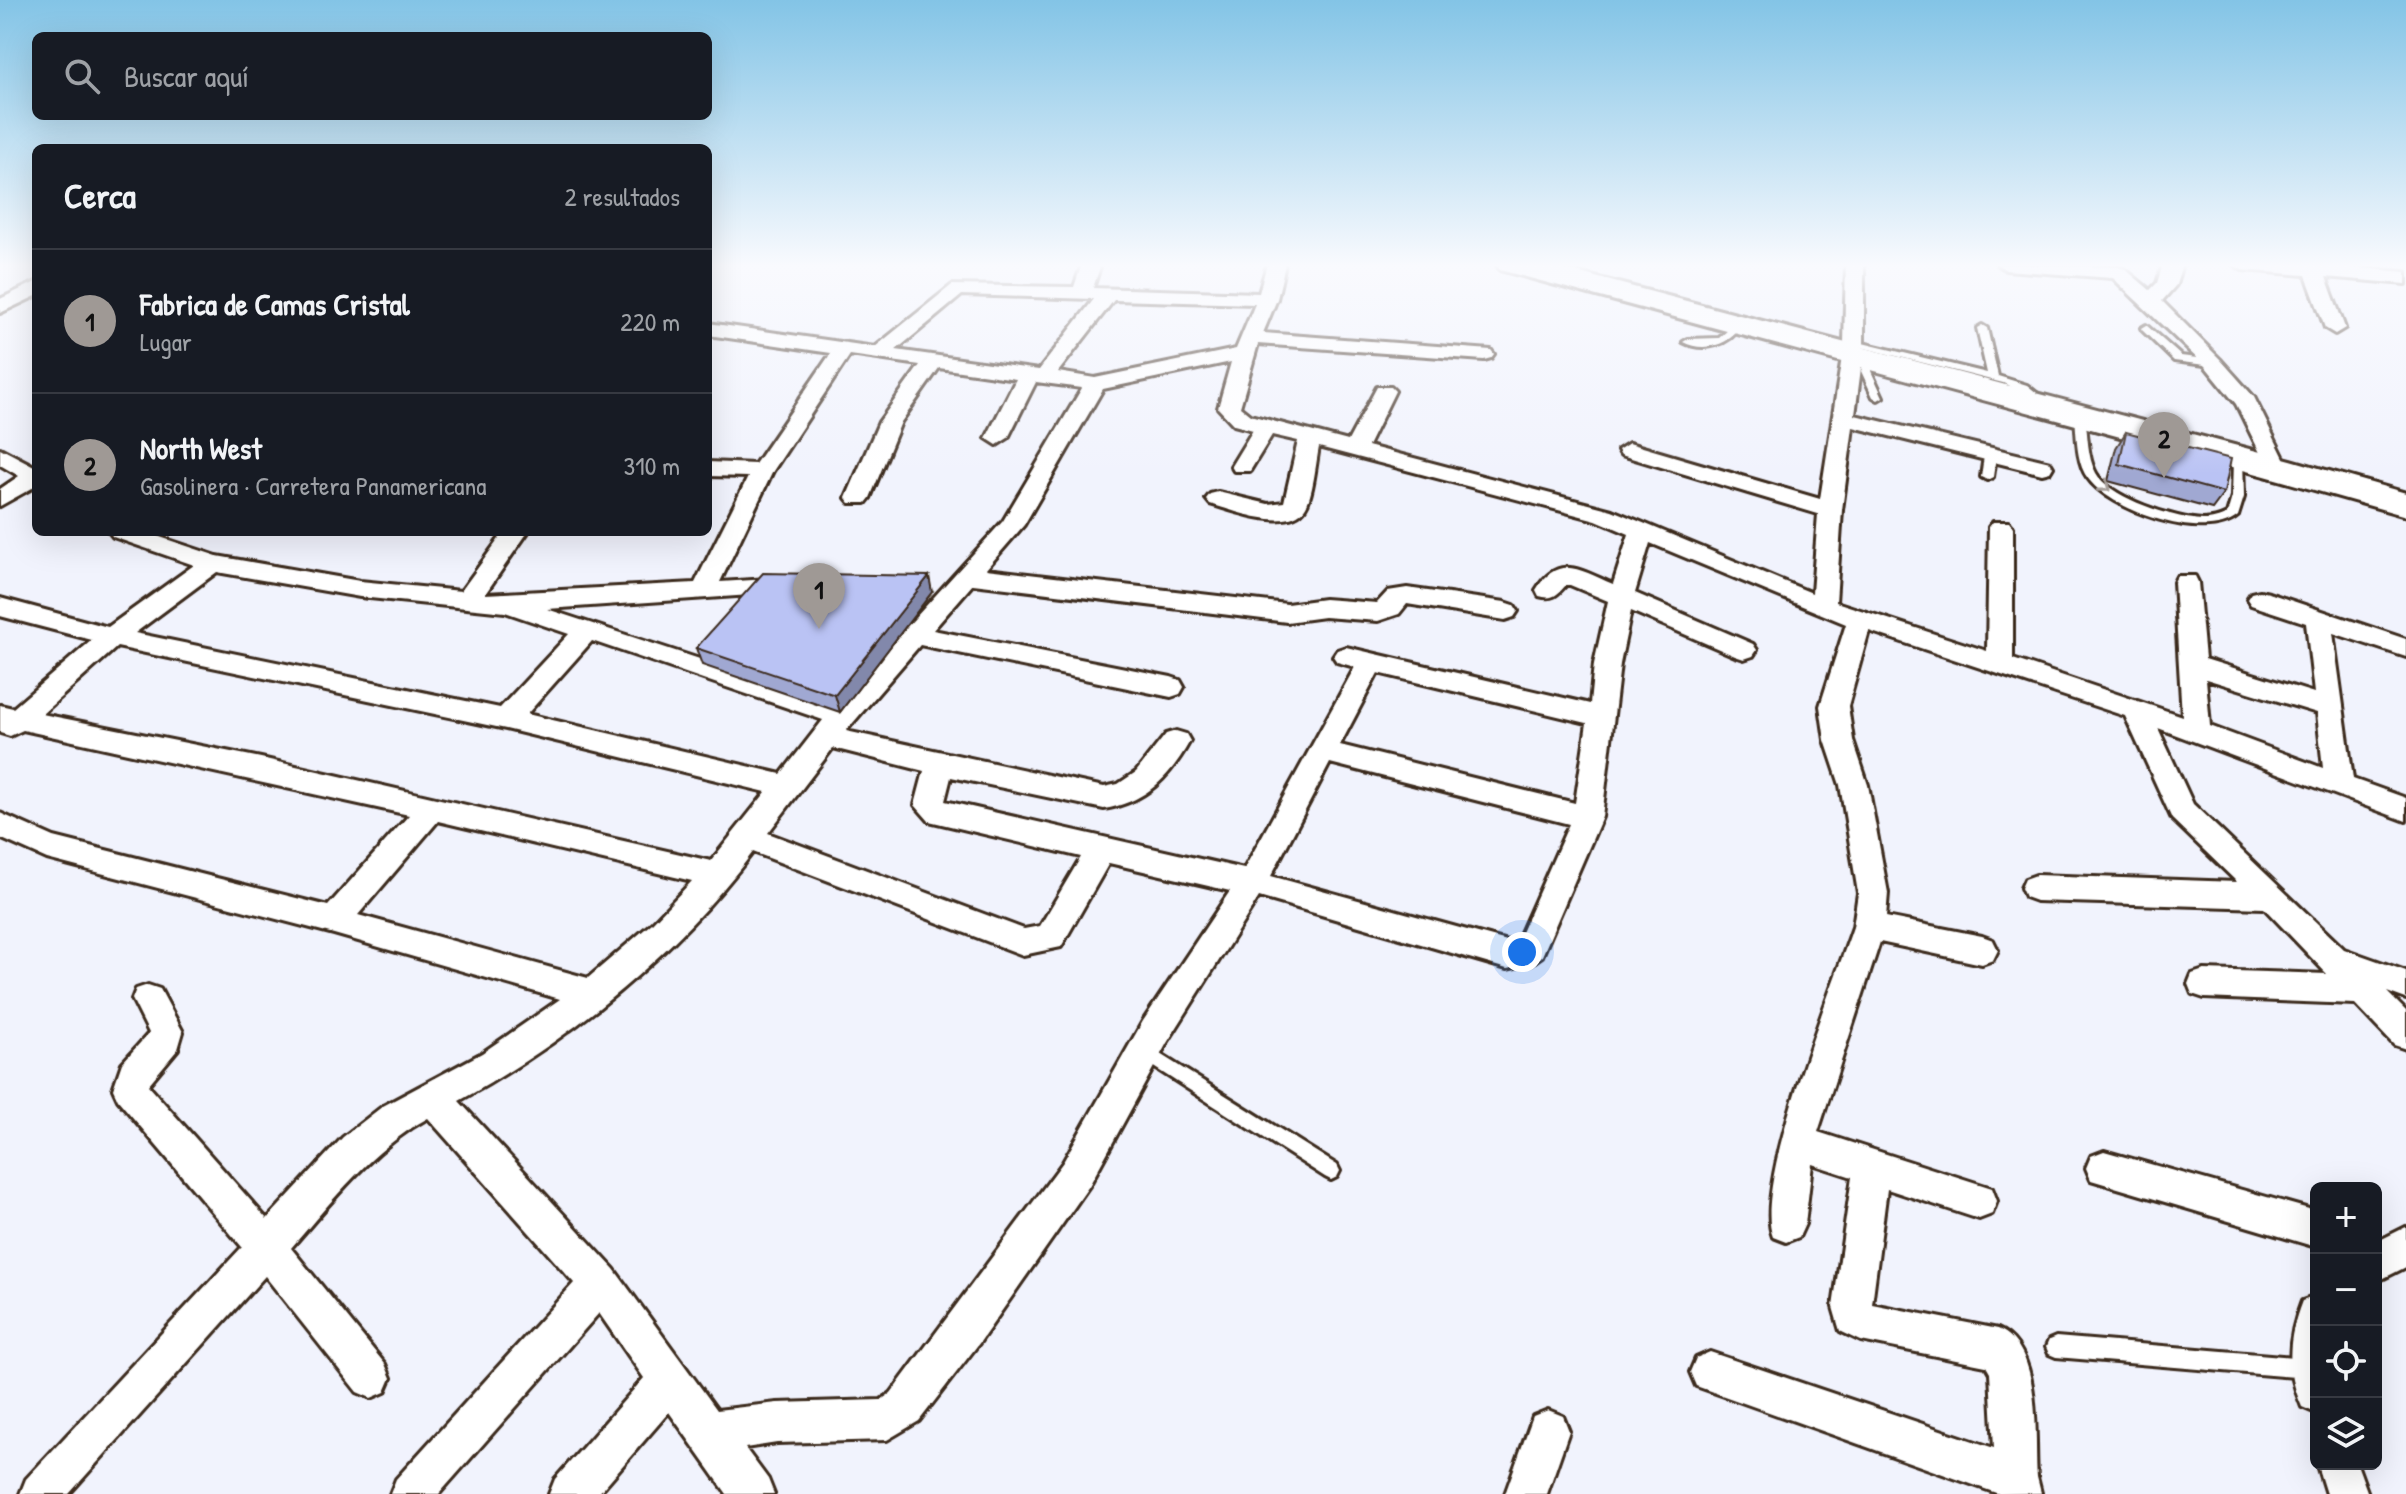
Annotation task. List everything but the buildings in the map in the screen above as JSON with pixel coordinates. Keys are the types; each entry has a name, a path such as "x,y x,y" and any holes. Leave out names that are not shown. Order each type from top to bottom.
{"main road":[{"path":"1775,334 1859,353 2064,413 2278,468 2406,505"}],"street":[{"path":"743,334 882,351 1095,384 1248,346 1484,354"},
{"path":"882,351 902,334"},
{"path":"997,438 1036,376 1073,334"},
{"path":"1253,334 1229,408 1242,420 1578,508 1642,530 1823,607 2136,710 2406,810"},
{"path":"1823,607 1830,510 1859,353 1858,334"},
{"path":"2184,334 2246,402 2278,468"},
{"path":"704,590 762,471 845,347"},
{"path":"858,498 890,422 934,360"},
{"path":"41,1494 268,1249 356,1149 395,1118 494,1064 593,994 663,932 718,875 834,726 1012,525 1095,384"},
{"path":"1355,449 1384,391"},
{"path":"1845,419 1988,466 2042,467"},
{"path":"1242,466 1266,426"},
{"path":"1218,499 1274,513 1291,509 1295,506 1310,438"},
{"path":"1629,450 1830,510"},
{"path":"0,455 32,474"},
{"path":"712,469 762,471"},
{"path":"0,499 32,479"},
{"path":"2000,666 2001,527"},
{"path":"940,764 930,805 939,813 1252,883 1507,955 1521,953 1531,946 1587,817 1607,664 1621,598 1642,530"},
{"path":"133,536 213,563 360,589 499,604 587,630 940,764 1104,798 1120,797 1139,788 1176,741"},
{"path":"468,600 513,536"},
{"path":"6,722 112,637 213,563"},
{"path":"1548,590 1559,576 1574,577 1744,650"},
{"path":"924,585 961,580 1287,613 1324,608 1385,611 1397,597 1407,596 1505,611"},
{"path":"2186,582 2197,734"},
{"path":"499,604 807,586"},
{"path":"2260,599 2406,648"},
{"path":"0,607 112,637 506,719 786,786"},
{"path":"1786,1224 1797,1142 1869,927 1873,893 1854,785 1839,740 1834,706 1860,620"},
{"path":"2318,620 2340,786"},
{"path":"506,719 587,630"},
{"path":"914,635 1171,687"},
{"path":"707,1432 777,1423 887,1420 905,1407 966,1328 1076,1174 1144,1052 1252,883 1323,751 1358,660 1602,717"},
{"path":"2192,665 2329,707"},
{"path":"2136,710 2182,811 2272,896 2406,1034"},
{"path":"6,722 261,769 718,875"},
{"path":"1323,751 1587,817"},
{"path":"334,921 431,809"},
{"path":"0,825 47,847 334,921 593,994"},
{"path":"746,837 1023,942 1050,938 1101,849"},
{"path":"2036,888 2272,896"},
{"path":"1869,927 1982,950"},
{"path":"2331,958 2406,985"},
{"path":"2204,984 2364,990"},
{"path":"148,999 166,1032 166,1038 134,1074 130,1089 268,1249 371,1378"},
{"path":"431,1096 600,1283 753,1494"},
{"path":"1797,1142 1979,1201"},
{"path":"1710,1372 2018,1486 2010,1367 1998,1349 1854,1317 1852,1307 1872,1166"},
{"path":"2104,1168 2310,1227"},
{"path":"411,1494 600,1283"},
{"path":"570,1494 671,1378"},
{"path":"1526,1494 1548,1431"},
{"path":"2338,1470 2347,1494"}],"lane":[{"path":"1688,342 1719,343 1726,341 1731,334"},
{"path":"1983,334 1993,376"},
{"path":"2152,334 2178,359 2213,363"},
{"path":"1859,353 1993,376 2023,387 2064,413 2091,476 2113,494 2139,508 2169,517 2214,524 2232,516 2238,497 2239,459"},
{"path":"1859,353 1878,397"},
{"path":"1144,1052 1331,1171"},
{"path":"2056,1347 2310,1379"}],"place":[{"name":"North West","path":"2164,478"},
{"name":"Fabrica de Camas Cristal","path":"819,629"}]}
